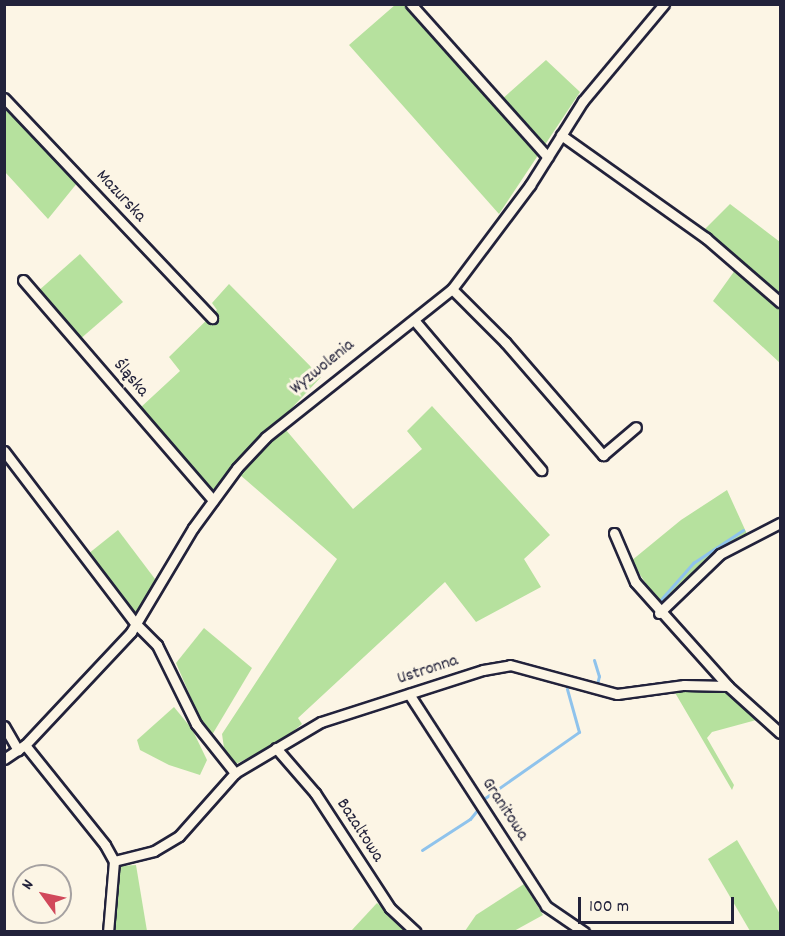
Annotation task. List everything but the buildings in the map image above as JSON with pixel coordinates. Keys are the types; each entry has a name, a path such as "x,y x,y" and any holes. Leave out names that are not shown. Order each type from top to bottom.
{"street":[{"path":"411,4 548,157"},
{"name":"Wyzwolenia","path":"4,759 21,747 82,687 136,624 213,500 266,437 352,364 414,320 452,289 548,157 589,93 664,4"},
{"name":"Mazurska","path":"4,98 212,318"},
{"path":"561,135 706,238 780,302"},
{"name":"Śląska","path":"22,280 213,500"},
{"path":"452,289 505,342 603,455 636,427"},
{"path":"414,320 541,470"},
{"path":"4,451 136,624 157,645 196,724 235,773"},
{"path":"659,613 720,554 780,524"},
{"path":"614,533 635,582 659,613 728,686 780,733"},
{"name":"Ustronna","path":"114,861 154,851 178,836 235,773 321,723 409,694 510,665 617,694 684,685 728,686"},
{"name":"Granitowa","path":"409,694 546,906 584,932"},
{"path":"4,726 105,844 114,861 108,932"},
{"name":"Bazaltowa","path":"276,748 315,793 390,908 416,932"}],"green space":[{"path":"395,5 406,5 430,26 501,100 546,60 580,92 499,214 349,45"},
{"path":"5,108 34,139 43,139 78,182 48,219 5,172"},
{"path":"730,204 780,242 780,363 713,301 738,266 704,230"},
{"path":"80,254 123,302 79,340 37,292"},
{"path":"229,284 321,377 213,492 140,408 180,371 169,357 217,310 212,303"},
{"path":"432,406 550,535 524,559 541,587 476,622 445,582 298,718 302,724 280,742 236,764 224,748 222,734 337,559 239,474 260,450 286,430 353,509 422,449 407,431"},
{"path":"727,490 747,534 717,549 660,605 631,561 681,520"},
{"path":"118,530 155,579 136,616 88,554"},
{"path":"204,628 252,668 212,735 201,721 176,663"},
{"path":"713,688 729,692 760,719 712,732 707,738 734,785 732,790 674,691"},
{"path":"174,707 192,729 207,760 200,775 169,765 140,750 137,740"},
{"path":"737,840 780,914 780,931 750,931 708,859"},
{"path":"136,865 147,931 114,931 120,866"},
{"path":"524,884 543,915 514,931 465,931 476,915"},
{"path":"377,903 408,931 351,931"}],"waterway":[{"path":"657,604 693,563 743,530"},
{"path":"594,660 599,676 597,684"},
{"path":"485,798 579,732 567,689"},
{"path":"422,850 470,819 478,809"}]}
